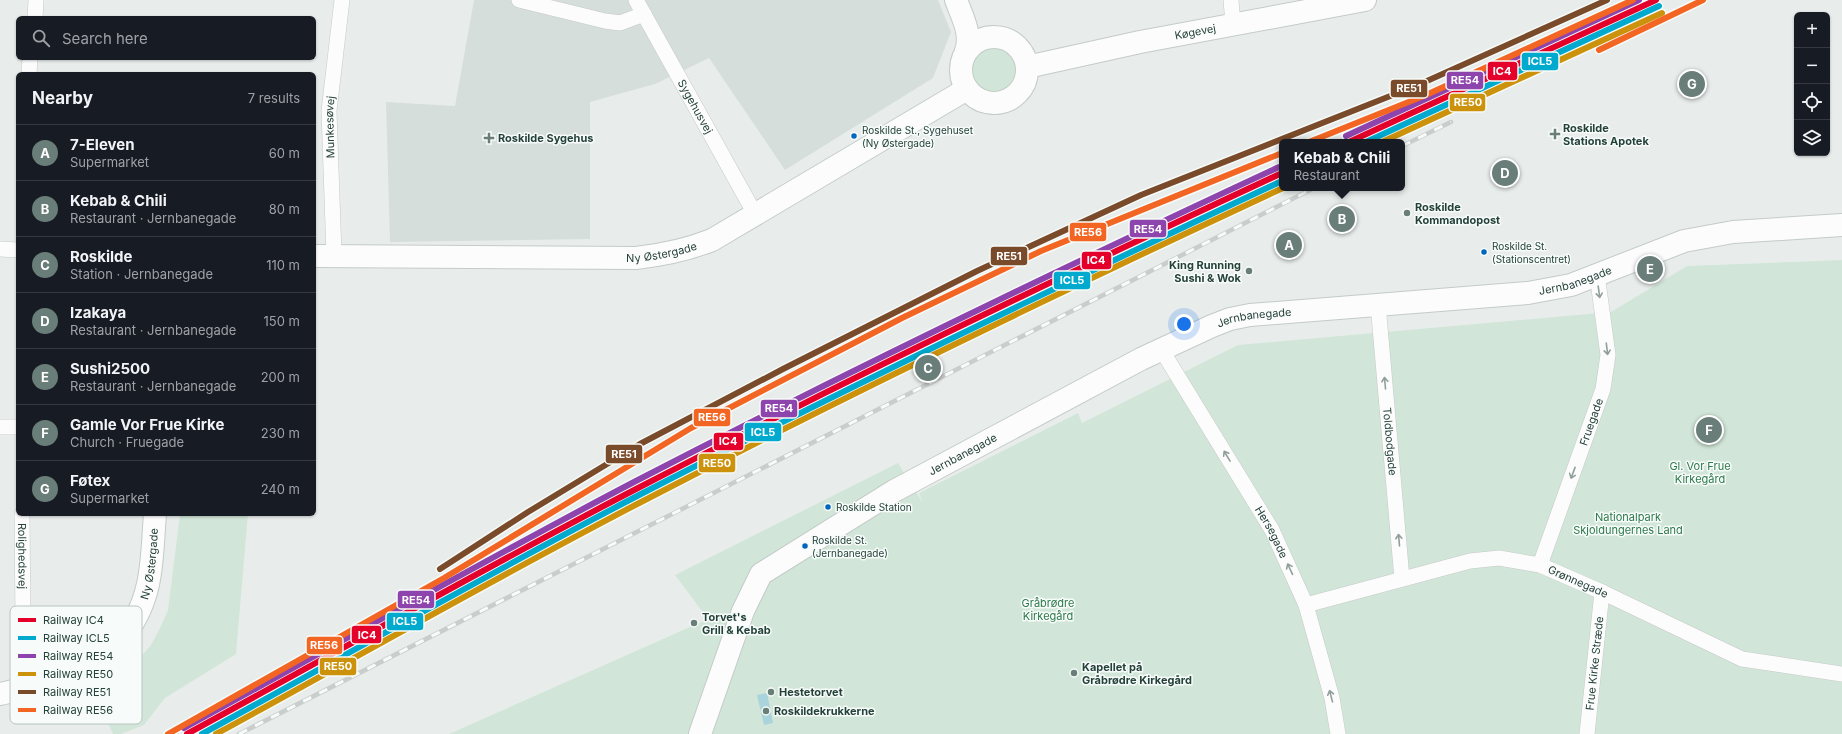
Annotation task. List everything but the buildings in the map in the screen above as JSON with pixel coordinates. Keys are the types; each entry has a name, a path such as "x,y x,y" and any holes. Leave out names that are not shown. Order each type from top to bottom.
{"main road":[{"path":"956,0 967,32 968,44 961,68 962,79 967,89 975,97 986,102 1005,101 1016,95 1024,85 1027,67 1024,56 1018,46 1008,39 990,36 976,41 966,51"},
{"path":"966,0 983,25 997,36"},
{"name":"Køgevej","path":"1027,67 1121,45 1365,0"},
{"name":"Ny Østergade","path":"324,255 589,258 636,258 666,255 712,240 967,89"},
{"name":"Jernbanegade","path":"700,734 743,611 761,574 894,491 1161,349 1230,319 1250,315 1528,293 1571,285 1684,241 1733,232 1842,225"},
{"name":"Ny Østergade","path":"142,606 147,590 155,516"},
{"name":"Ny Østergade","path":"0,694 10,692"}],"street":[{"path":"34,16 36,0"},
{"name":"Munkesøvej","path":"324,255 329,111 342,0"},
{"path":"519,0 605,21 620,22 644,14"},
{"name":"Sygehusvej","path":"636,0 754,214"},
{"path":"1231,0 1233,24"},
{"path":"29,72 30,60"},
{"path":"0,249 16,250"},
{"name":"Fruegade","path":"1540,565 1603,388 1607,372 1608,355 1597,274"},
{"name":"Toldbodgade","path":"1378,304 1402,579"},
{"name":"Hersegade","path":"1161,349 1272,530 1306,605 1332,698 1338,734"},
{"path":"0,427 16,427"},
{"name":"Rolighedsvej","path":"22,516 23,606"},
{"name":"Grønnegade","path":"1306,605 1470,561 1499,558 1540,565 1602,592 1742,659 1842,674"},
{"name":"Frue Kirke Stræde","path":"1587,734 1602,592"}],"shaded area":[{"name":"Roskilde Sygehus","path":"474,0 938,0 951,32 933,78 785,170 709,58 655,84 590,102 590,239 390,242 386,102 455,106"}],"green space":[{"path":"994,48 1006,52 1012,58 1016,70 1012,82 1006,88 994,92 982,88 976,82 972,70 976,58 982,52"},
{"name":"Nationalpark Skjoldungernes Land","path":"1842,260 1842,734 449,734 708,619 675,575 898,463 923,503 919,493 1078,413 1082,423 1238,345 1611,312 1687,266"},
{"path":"180,516 248,516 236,654 165,698 144,725 121,734 113,734 108,724 142,724 142,655 151,645 168,610"}],"water":[{"path":"767,693 773,723 764,725 757,695"}],"railway":[{"path":"1405,145 1451,122"},
{"path":"239,734 1308,191"}],"rail line":[{"name":"RE51","path":"1282,139 1418,85 1607,0"},
{"name":"RE56","path":"1316,139 1426,95 1633,0"},
{"name":"RE54","path":"1346,136 1639,0"},
{"name":"IC4","path":"1355,139 1656,0"},
{"name":"RE56","path":"1599,50 1703,0"},
{"name":"ICL5","path":"1372,139 1659,6"},
{"name":"RE50","path":"1389,139 1662,13"},
{"name":"RE51","path":"440,569 528,512 640,444 783,369 977,271 1141,195 1279,140"},
{"name":"RE56","path":"168,734 444,578 691,428 902,318 1041,251 1279,154"},
{"name":"RE54","path":"184,728 521,542 714,441 955,321 1279,167"},
{"name":"IC4","path":"187,734 524,548 718,447 958,327 1279,174"},
{"name":"ICL5","path":"202,734 530,553 720,453 960,334 1279,182"},
{"name":"RE50","path":"216,734 537,557 724,459 962,341 1279,190"}],"place":[{"name":"Føtex","path":"1692,84"},
{"name":"Roskilde Stations Apotek","path":"1555,134"},
{"name":"Roskilde St., Sygehuset (Ny Østergade)","path":"854,136"},
{"name":"Roskilde Sygehus","path":"489,138"},
{"name":"Izakaya","path":"1505,173"},
{"name":"Roskilde Kommandopost","path":"1407,213"},
{"name":"Kebab & Chili","path":"1342,219"},
{"name":"7-Eleven","path":"1289,245"},
{"name":"Roskilde St. (Stationscentret)","path":"1484,252"},
{"name":"Sushi2500","path":"1650,269"},
{"name":"King Running Sushi & Wok","path":"1249,271"},
{"name":"Roskilde","path":"928,368"},
{"name":"Gamle Vor Frue Kirke","path":"1709,430"},
{"name":"Roskilde Station","path":"828,507"},
{"name":"Roskilde St. (Jernbanegade)","path":"805,546"},
{"name":"Torvet's Grill & Kebab","path":"694,623"},
{"name":"Kapellet på Gråbrødre Kirkegård","path":"1074,673"},
{"name":"Hestetorvet","path":"771,692"},
{"name":"Roskildekrukkerne","path":"766,711"}],"park label":[{"name":"Gl. Vor Frue Kirkegård","path":"1700,472"},
{"name":"Gråbrødre Kirkegård","path":"1048,609"}]}
